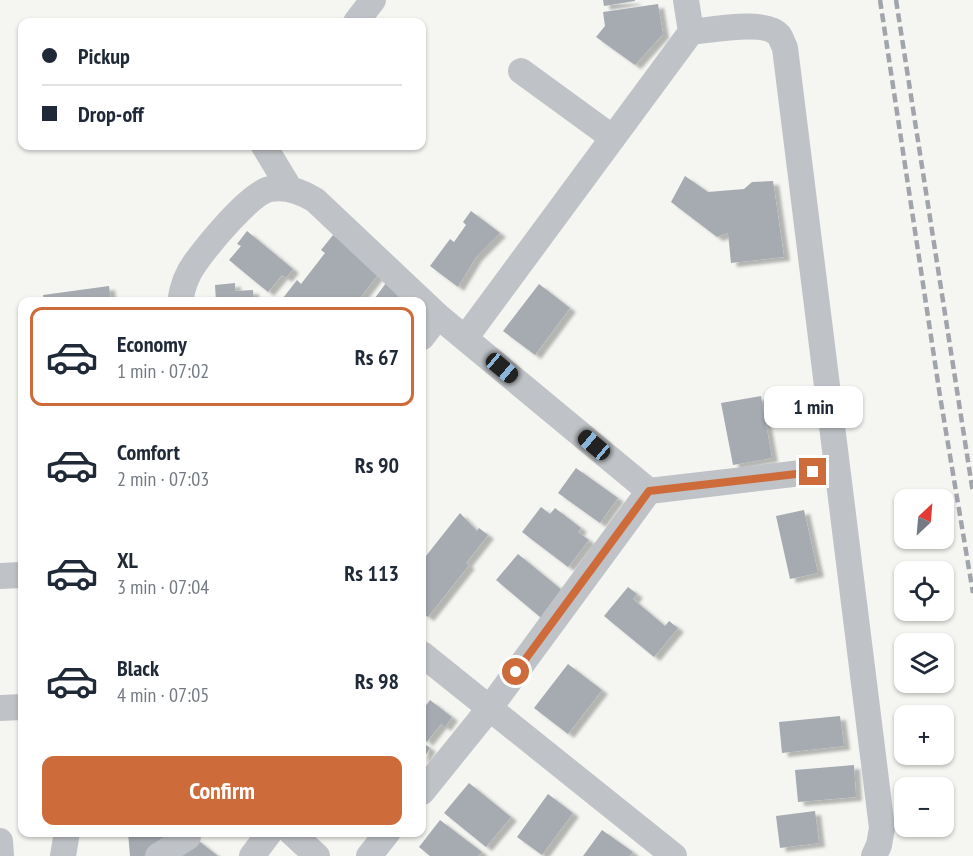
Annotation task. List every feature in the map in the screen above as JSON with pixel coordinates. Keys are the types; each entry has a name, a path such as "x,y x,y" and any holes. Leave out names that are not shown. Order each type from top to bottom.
{"street":[{"path":"359,18 373,0"},
{"path":"466,337 691,32 686,0"},
{"path":"691,32 753,26 768,28 778,35 785,48 882,828 874,856"},
{"path":"521,71 613,138"},
{"path":"266,150 290,189"},
{"path":"181,297 182,289 195,264 254,196 270,189 290,189 315,200 418,297"},
{"path":"426,305 649,491 836,469"},
{"path":"426,332 438,316"},
{"path":"426,787 489,709 649,491"},
{"path":"0,576 18,575"},
{"path":"426,657 674,856"},
{"path":"0,708 18,707"},
{"path":"63,856 66,837"},
{"path":"158,856 188,837"},
{"path":"252,856 266,837"},
{"path":"296,837 316,856"},
{"path":"369,856 384,837"},
{"path":"0,841 1,856"}],"building":[{"path":"603,0 635,0 635,1 604,6"},
{"path":"658,4 663,34 635,65 596,37 605,26 603,12"},
{"path":"685,176 708,192 744,189 752,182 773,181 784,257 731,263 728,233 717,237 671,202"},
{"path":"471,211 500,233 476,257 458,287 430,266 450,239 454,242 466,225 463,222"},
{"path":"247,231 293,269 286,278 282,275 268,292 229,260 241,246 237,244"},
{"path":"333,235 380,272 361,297 284,297 297,280 301,284 325,253 321,250"},
{"path":"235,283 235,291 253,290 254,297 216,297 215,285"},
{"path":"386,283 404,297 376,297"},
{"path":"539,284 570,308 535,355 503,331"},
{"path":"109,286 110,297 43,297 43,295"},
{"path":"761,396 772,458 733,465 721,403"},
{"path":"576,468 618,498 600,523 558,493"},
{"path":"541,507 550,514 555,508 581,528 578,532 589,540 568,567 522,532"},
{"path":"804,510 818,573 790,579 776,516"},
{"path":"460,513 477,531 479,528 488,535 466,563 469,565 428,617 426,616 426,556"},
{"path":"518,554 568,595 546,622 496,580"},
{"path":"628,587 637,594 633,599 665,626 669,621 678,628 654,657 604,616"},
{"path":"568,664 602,690 568,734 534,708"},
{"path":"430,700 452,717 445,727 441,724 427,742 426,741 426,706"},
{"path":"840,716 844,746 782,753 779,722"},
{"path":"854,765 856,797 798,802 795,770"},
{"path":"469,783 511,817 486,847 444,813"},
{"path":"548,794 573,813 542,855 517,837"},
{"path":"815,811 819,843 780,848 776,816"},
{"path":"440,820 482,852 478,856 430,856 419,847"},
{"path":"602,830 633,852 630,856 583,856"},
{"path":"128,837 169,837 156,855 130,856"},
{"path":"195,838 218,856 182,856"}],"railway":[{"path":"880,0 940,396 973,593"},
{"path":"896,0 973,493"}],"route":[{"path":"516,672 649,491 813,472"}]}
